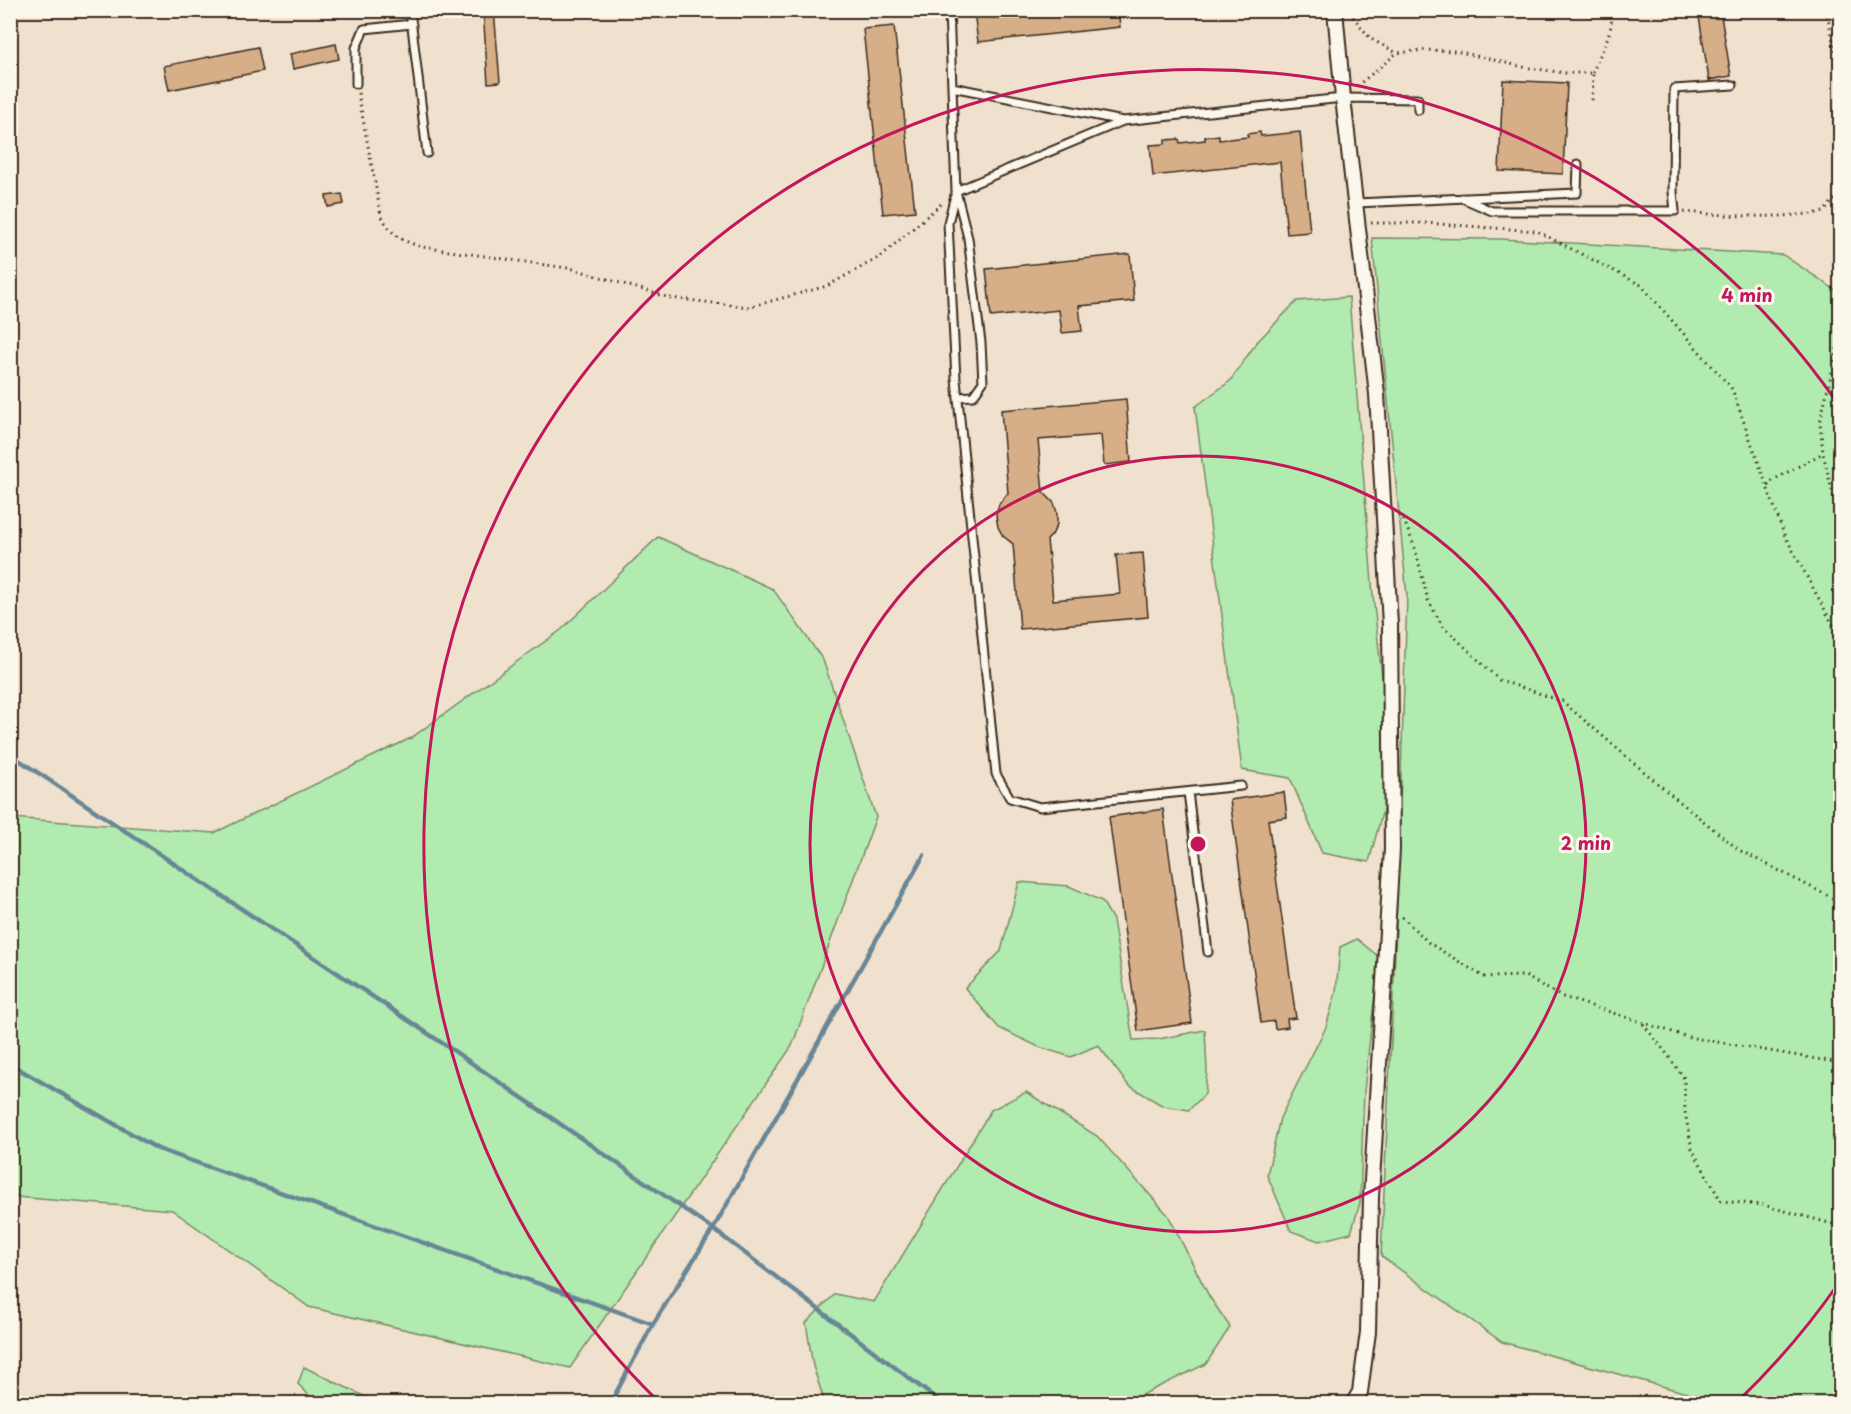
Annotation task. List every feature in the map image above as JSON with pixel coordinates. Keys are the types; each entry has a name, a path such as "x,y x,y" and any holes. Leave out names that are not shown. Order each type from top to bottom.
{"street":[{"path":"1335,10 1377,394 1390,625 1392,849 1371,1197 1368,1332 1360,1392 1353,1404"}],"lane":[{"path":"410,10 428,153"},
{"path":"949,10 956,191 968,238 981,343 983,382 973,396 958,397"},
{"path":"356,84 356,48 364,29 412,24"},
{"path":"1462,198 1492,211 1675,211 1673,192 1674,88 1732,85"},
{"path":"952,87 1123,121"},
{"path":"956,191 1123,121 1343,98 1418,99 1418,110"},
{"path":"1356,203 1577,193 1578,164"},
{"path":"956,191 948,223 958,397 996,774 1010,798 1041,807 1241,786"},
{"path":"1188,792 1208,952"}],"path":[{"path":"1348,10 1371,39 1397,53"},
{"path":"1592,103 1593,73 1597,60 1607,44 1612,19 1611,10"},
{"path":"1824,10 1827,13 1840,74"},
{"path":"1343,98 1397,53 1425,50 1456,51 1523,67 1565,73 1593,73"},
{"path":"356,84 381,215 388,229 403,241 422,247 574,269 670,298 749,307 827,286 880,257 956,191"},
{"path":"1675,211 1718,215 1796,217 1824,212 1840,192"},
{"path":"1834,200 1840,204"},
{"path":"1358,223 1425,223 1537,231 1641,285 1732,389 1784,534 1840,638"},
{"path":"1840,337 1821,422 1823,453 1840,524"},
{"path":"1767,486 1773,480 1823,453"},
{"path":"1383,505 1403,518 1415,548 1428,600 1442,625 1499,680 1562,701 1739,850 1840,902"},
{"path":"1389,904 1429,943 1484,977 1525,976 1560,996 1688,1037 1840,1063"},
{"path":"1641,1022 1684,1078 1685,1112 1692,1149 1721,1201 1763,1205 1840,1226"}],"green space":[{"path":"1372,238 1501,239 1783,255 1840,293 1840,1403 1723,1403 1502,1342 1381,1256 1395,954 1407,596"},
{"path":"1349,297 1373,595 1385,705 1385,802 1369,862 1322,853 1290,778 1242,770 1195,407 1230,381 1257,342 1297,301"},
{"path":"658,537 773,589 823,660 876,817 792,1046 570,1368 309,1307 172,1210 16,1197 11,1192 11,818 214,833 411,738 561,630"},
{"path":"1019,882 1069,886 1102,901 1113,920 1133,1040 1159,1039 1205,1030 1207,1071 1205,1094 1189,1110 1163,1106 1128,1085 1098,1045 1071,1057 1039,1047 999,1028 965,988 1001,951"},
{"path":"1357,939 1379,957 1364,1091 1360,1203 1351,1233 1319,1241 1291,1231 1267,1175 1280,1118 1326,1027 1336,992 1340,947"},
{"path":"1026,1092 1097,1136 1168,1215 1209,1296 1230,1327 1206,1364 1125,1403 825,1403 813,1366 806,1323 835,1294 874,1302 991,1110"},
{"path":"304,1367 378,1403 317,1403 298,1384"}],"building":[{"path":"483,10 494,10 500,82 488,83"},
{"path":"987,10 1118,10 1120,27 978,42 974,12"},
{"path":"1698,10 1720,10 1731,76 1709,80"},
{"path":"894,26 915,211 883,214 863,29"},
{"path":"336,44 339,59 293,69 290,54"},
{"path":"258,47 263,71 169,90 164,66"},
{"path":"1503,80 1567,83 1563,174 1499,171"},
{"path":"1260,132 1261,136 1300,132 1310,232 1287,234 1280,162 1153,176 1150,145 1165,144 1165,140 1179,139 1180,143 1205,140 1205,137 1219,135 1219,140 1248,137 1247,134"},
{"path":"342,194 344,204 328,207 326,196"},
{"path":"1130,254 1134,301 1079,306 1082,331 1062,333 1059,310 991,317 986,269"},
{"path":"1126,399 1131,462 1104,465 1101,435 1038,440 1043,492 1054,503 1057,513 1057,524 1047,540 1053,600 1120,594 1116,555 1143,553 1148,617 1020,629 1013,544 1003,536 998,527 996,515 999,504 1008,493 1001,410"},
{"path":"1284,792 1287,817 1268,820 1296,1018 1287,1019 1288,1027 1275,1029 1274,1021 1261,1023 1230,800"},
{"path":"1163,809 1192,1023 1138,1031 1109,817"}],"waterway":[{"path":"10,754 454,1051 713,1229 943,1404"},
{"path":"610,1404 653,1324 713,1229 924,855"},
{"path":"10,1064 158,1149 653,1324"}]}
